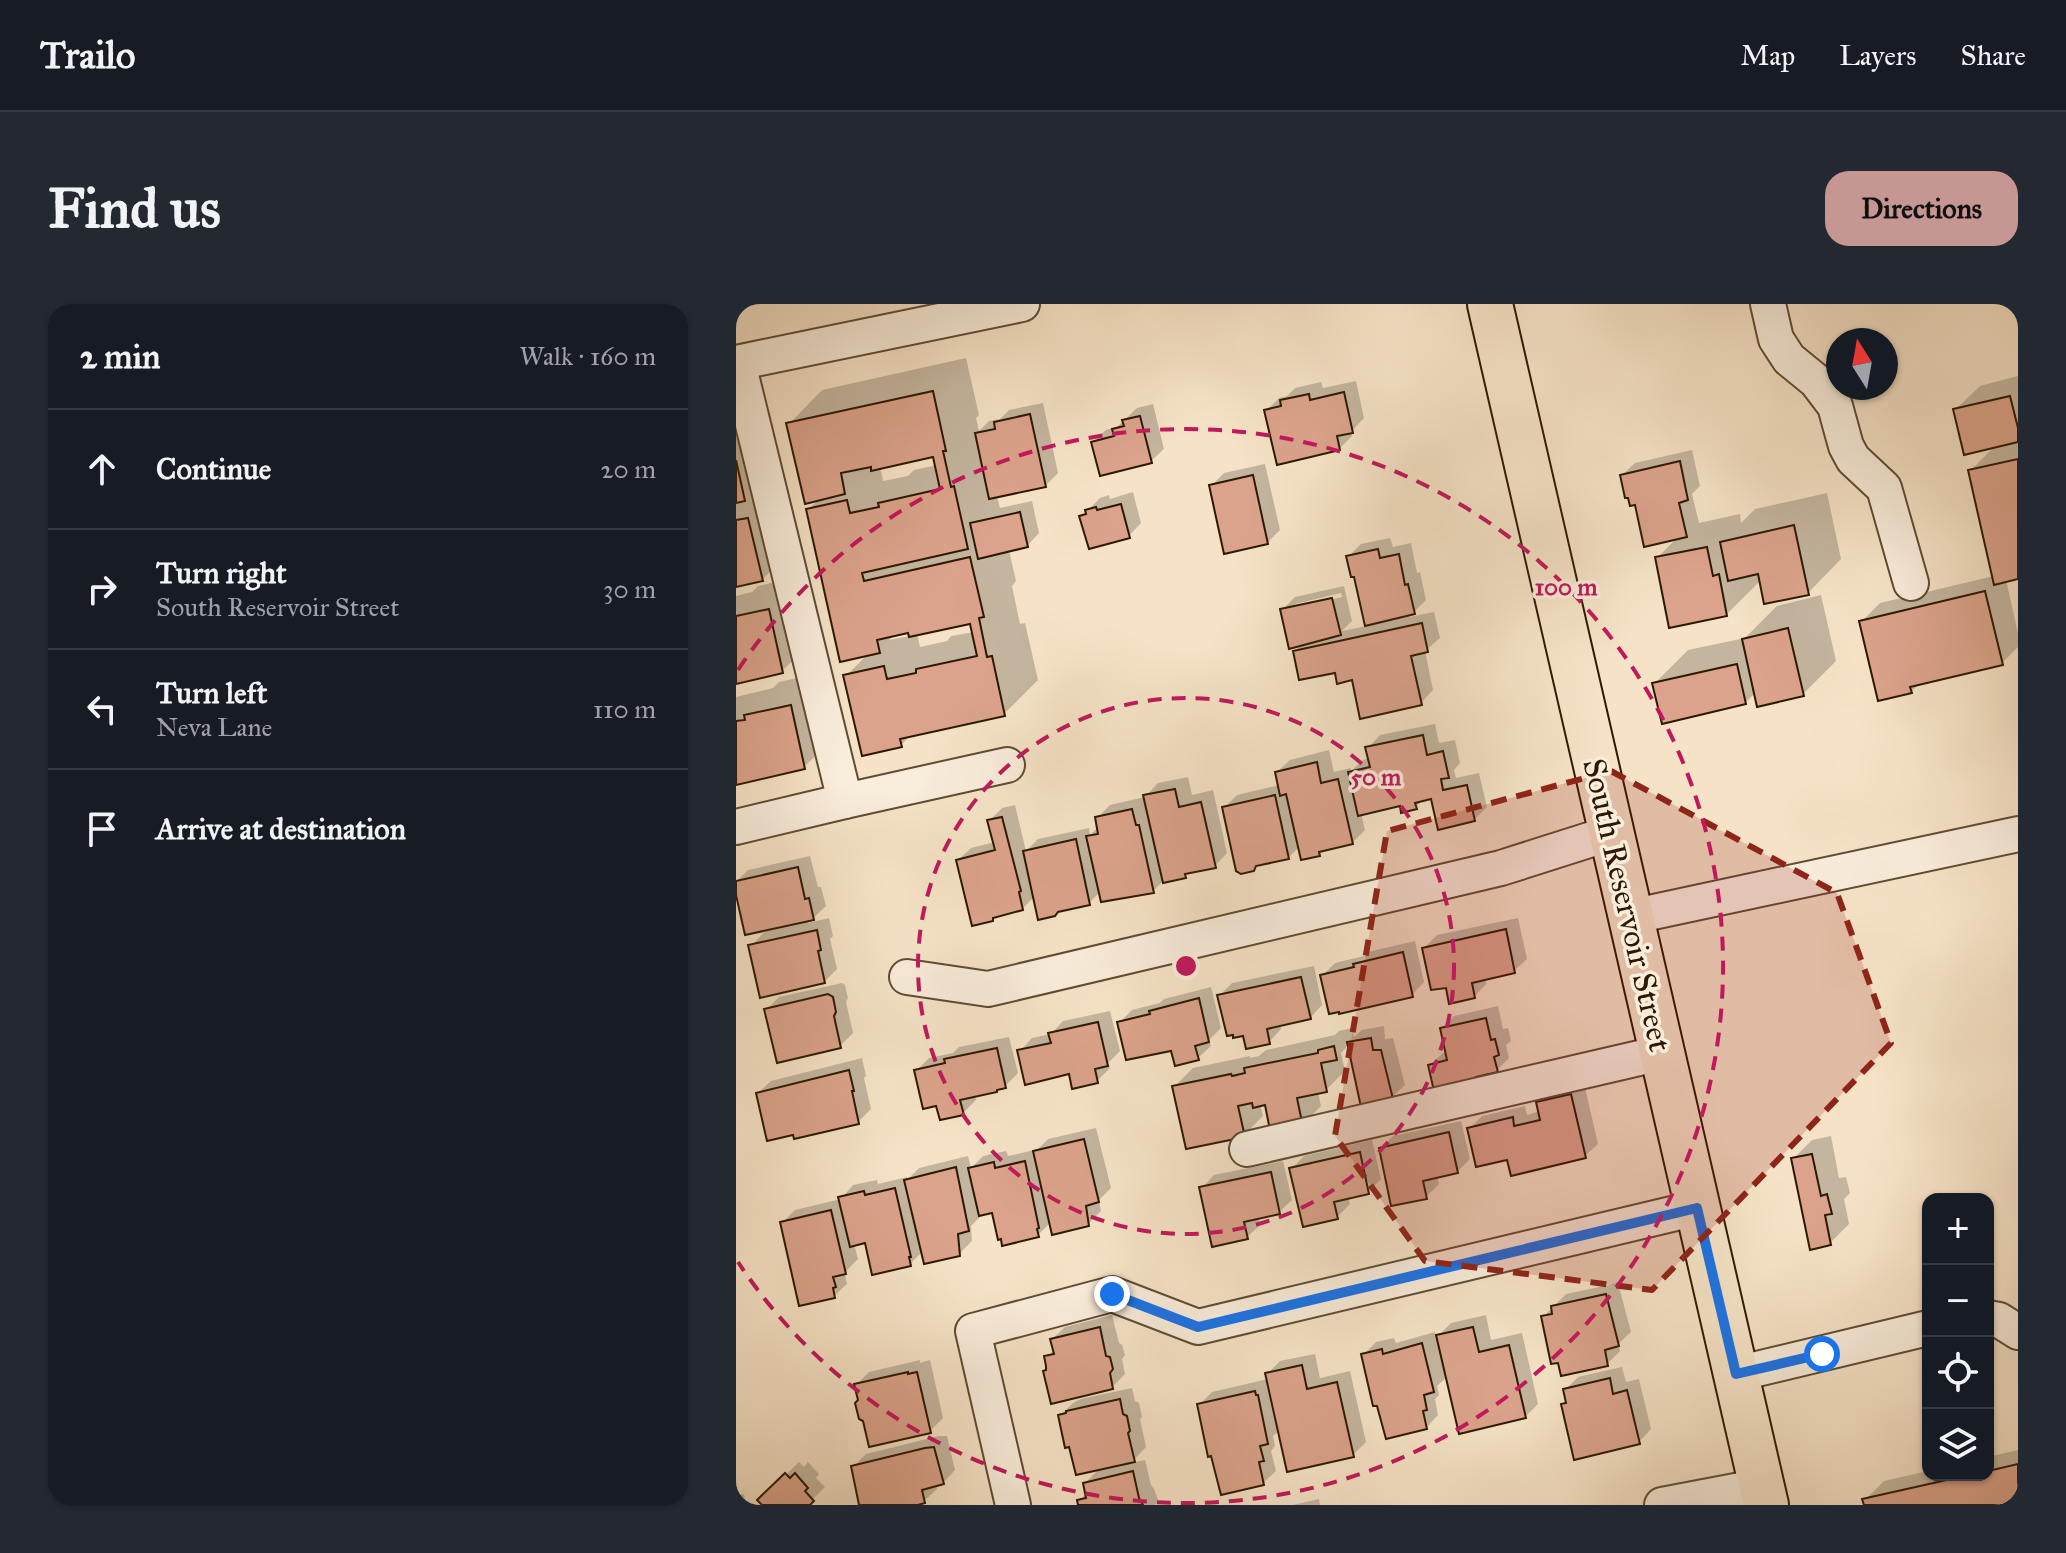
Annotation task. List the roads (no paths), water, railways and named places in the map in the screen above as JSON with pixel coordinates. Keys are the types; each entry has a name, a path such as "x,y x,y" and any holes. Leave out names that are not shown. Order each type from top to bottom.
{"main road":[{"name":"South Reservoir Street","path":"1490,304 1764,1496"}],"street":[{"path":"845,801 737,363 967,310 1022,304"},
{"path":"1768,304 1776,339 1789,359 1816,381 1835,406 1846,446 1853,459 1884,488 1911,583"},
{"path":"736,827 1007,765"},
{"path":"907,977 988,989 1501,868 1611,833"},
{"path":"1630,917 2018,834"},
{"path":"1247,1149 1661,1053"},
{"path":"1013,1505 973,1331 1112,1294 1198,1327 1697,1208"},
{"path":"1994,1319 2018,1332"},
{"path":"1736,1374 1922,1329"},
{"path":"1662,1505 1764,1496"}]}
